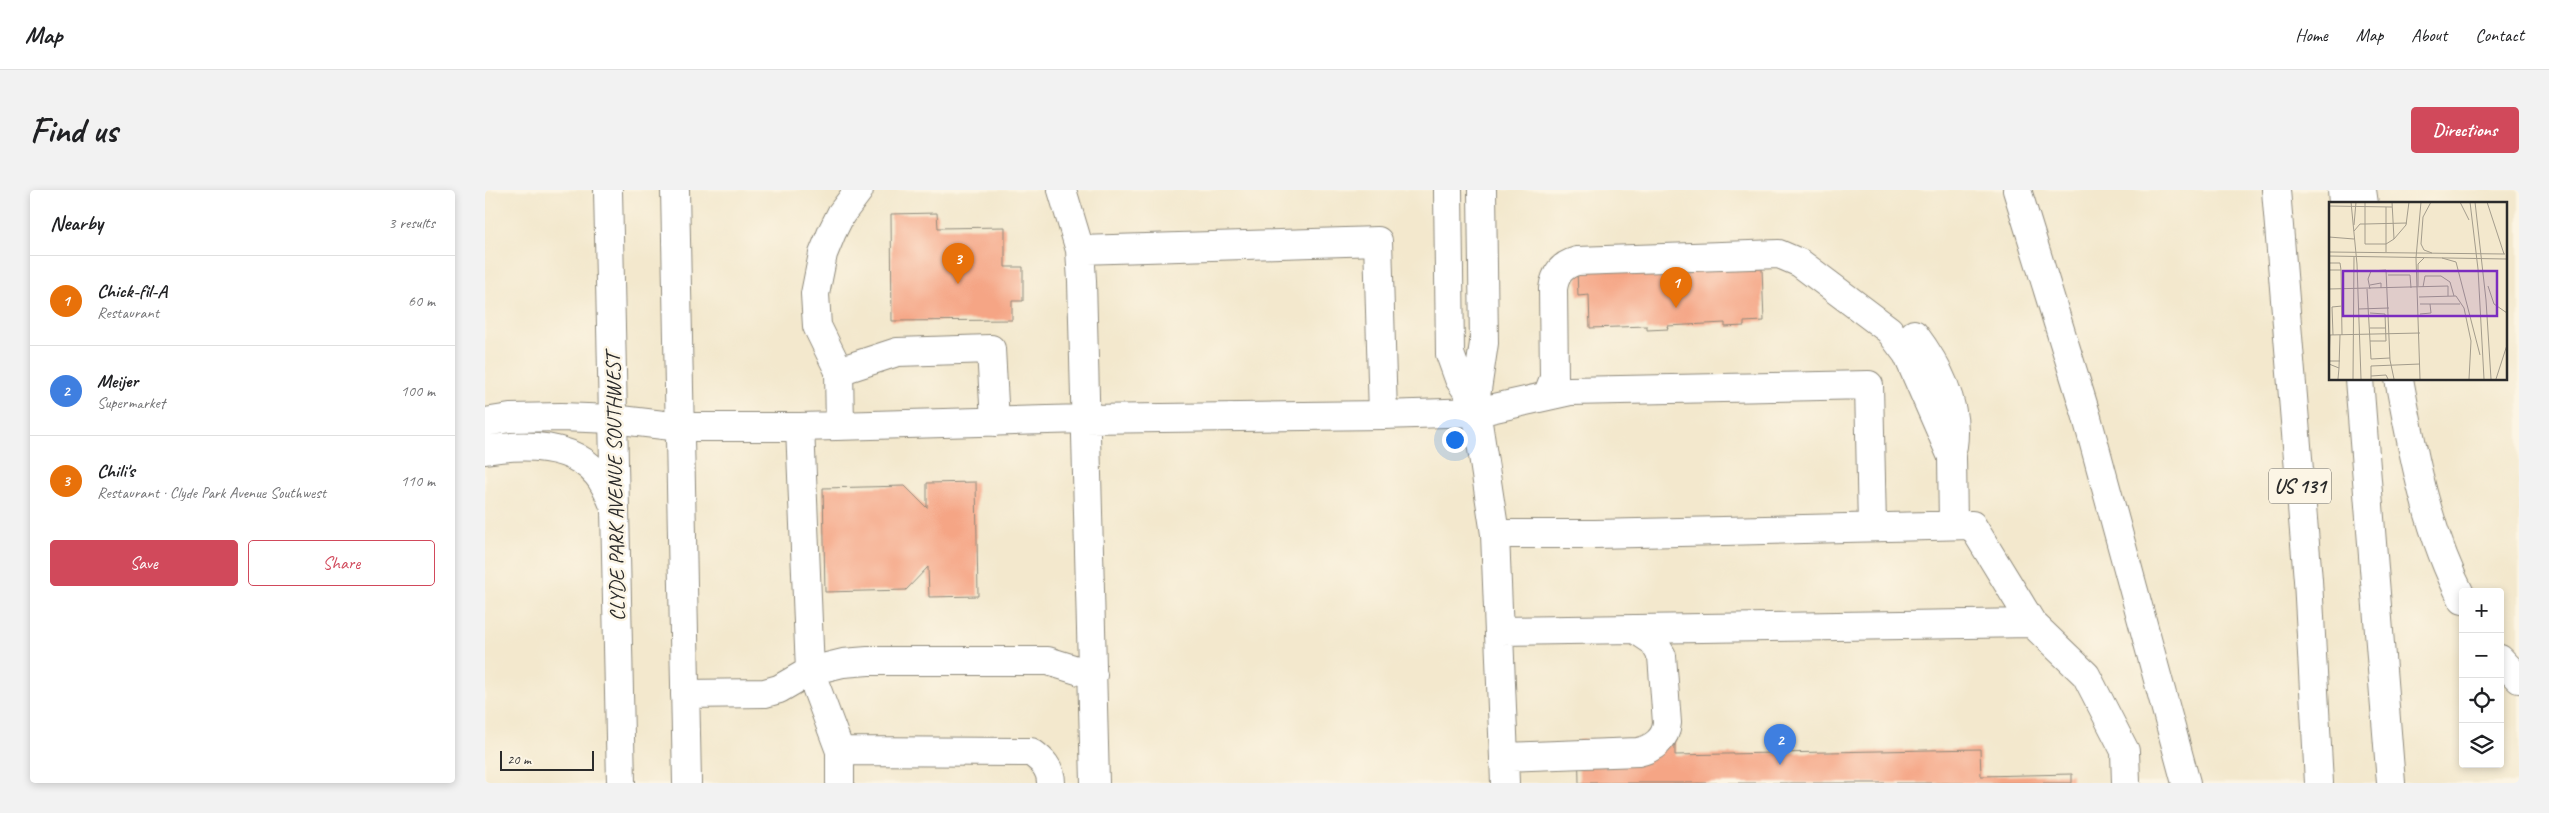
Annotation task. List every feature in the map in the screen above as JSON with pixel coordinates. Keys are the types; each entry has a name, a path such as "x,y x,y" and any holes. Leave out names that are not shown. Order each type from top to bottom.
{"main road":[{"name":"CLYDE PARK AVENUE SOUTHWEST","path":"608,190 621,783"},
{"path":"675,190 687,783"},
{"path":"840,426 839,371 817,326 815,294 823,254 832,232 841,214 859,190"},
{"path":"1062,190 1080,250 1095,783"},
{"path":"1447,190 1450,354 1459,379 1476,407"},
{"path":"1482,190 1484,343 1476,407 1495,534 1501,631 1505,770 1637,752 1653,747 1661,739 1667,730 1662,656 1653,641 1635,629"},
{"path":"2017,190 2086,414 2186,783"},
{"name":"US 131","path":"2276,190 2308,580 2319,783"},
{"path":"1080,250 1378,241 1383,415"},
{"path":"1547,396 1554,378 1553,289 1555,277 1570,263 1577,261 1779,254 1800,263 1889,330 1899,342 1925,393 1952,457 1953,525"},
{"path":"839,371 897,352 991,349 995,422"},
{"path":"2359,380 2391,783"},
{"path":"2399,380 2419,480 2432,524 2459,590"},
{"path":"485,422 510,418 613,419 680,427 801,427 1085,419 1383,415 1476,407 1577,390 1869,385 1871,527"},
{"path":"801,427 810,671 840,751 840,783"},
{"path":"485,450 524,446 562,451 584,462 597,474 615,508"},
{"path":"1495,534 1972,525 2032,623 2086,675 2125,751 2126,783"},
{"path":"1501,631 2032,623"},
{"path":"685,694 765,693 779,689 810,671 843,663 868,661 1047,661 1093,675"},
{"path":"2504,663 2519,679"},
{"path":"840,751 1031,752 1044,761 1051,775 1051,783"}],"building":[{"path":"937,213 938,228 1005,227 1005,267 1023,267 1023,301 1012,301 1012,320 892,321 891,214"},
{"path":"1744,264 1745,269 1762,269 1764,321 1744,322 1744,326 1725,327 1725,323 1667,326 1668,329 1647,330 1647,326 1590,328 1589,295 1578,296 1577,270"},
{"path":"976,482 978,596 929,597 928,567 906,590 825,592 823,488 905,486 927,508 927,483"},
{"path":"1675,738 1675,755 1980,749 1981,776 2072,774 2072,783 1579,783 1578,740"}],"place":[{"name":"Chili's","path":"958,284"},
{"name":"Chick-fil-A","path":"1676,308"},
{"name":"Meijer","path":"1780,765"}]}
